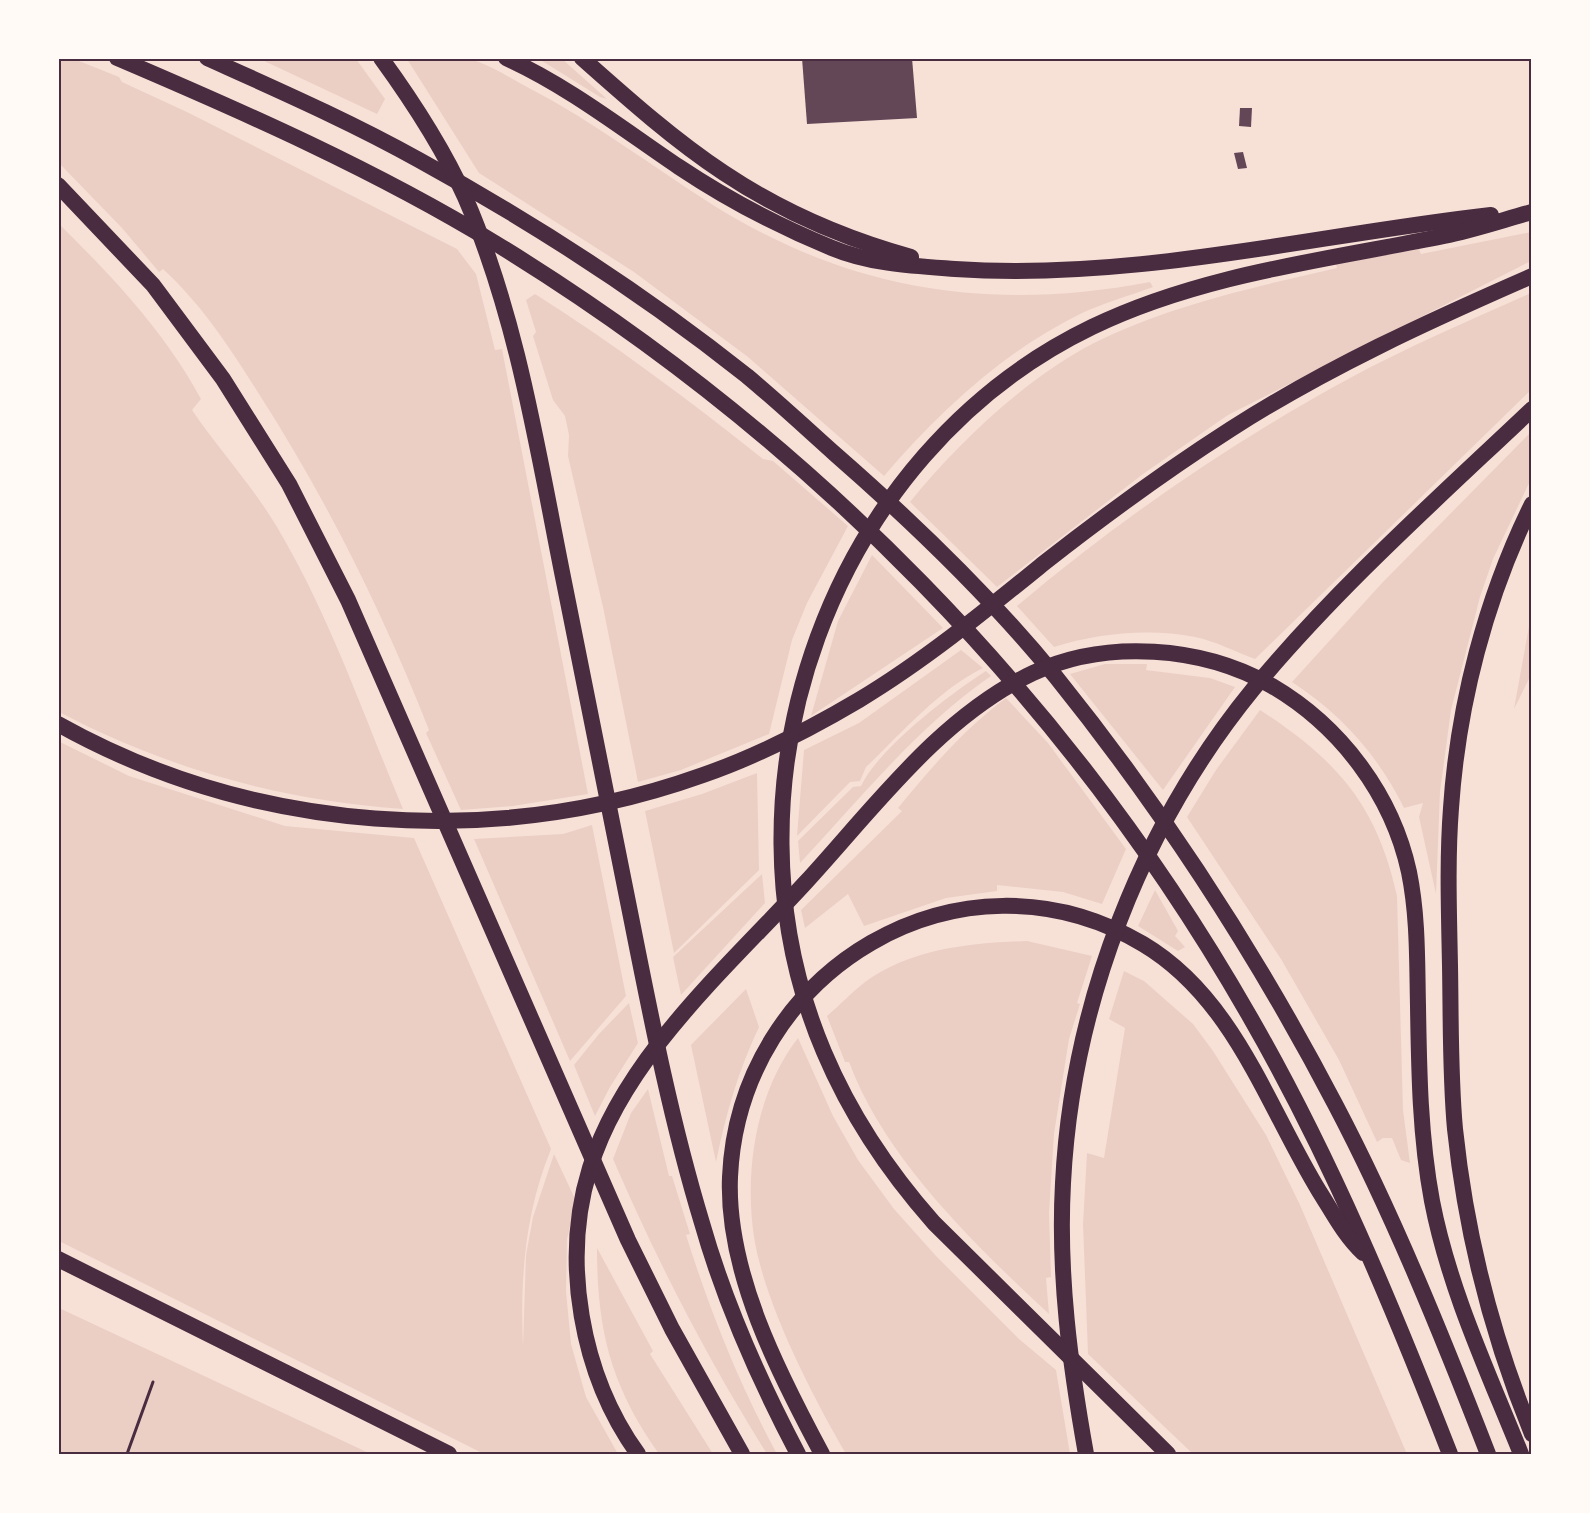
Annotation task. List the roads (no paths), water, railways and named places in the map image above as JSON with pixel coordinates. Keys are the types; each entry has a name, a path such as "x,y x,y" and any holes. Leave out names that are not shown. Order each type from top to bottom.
{"highway":[{"path":"117,58 268,124 412,196 493,242 589,303 699,384 800,466 881,541 956,618 1022,691 1164,880 1250,1017 1322,1154 1370,1259 1450,1455"},
{"path":"207,58 375,136 422,161 578,254 750,379 902,513 988,601 1053,674 1118,758 1223,909 1282,1007 1339,1110 1438,1331 1488,1455"},
{"path":"381,58 422,117 449,165 484,245 510,332 544,485 652,1018 687,1172 726,1296 761,1380 798,1455"},
{"path":"506,58 549,81 732,200 786,229 836,250 877,261 974,270 1039,272 1130,265 1532,211"},
{"path":"582,58 673,134 750,190 816,223 876,247 974,270"},
{"path":"58,185 153,285 223,379 261,435 325,553 422,766 628,1240 677,1338 742,1455"},
{"path":"1168,1455 970,1261 910,1196 866,1135 822,1049 798,975 784,894 781,855 783,779 789,735 815,640 836,592 874,522 933,447 972,408 1018,372 1090,328 1179,293 1240,276 1448,236 1532,211"},
{"path":"58,724 88,740 149,766 211,789 261,802 334,815 404,820 509,818 579,808 673,785 761,752 862,699 1004,596 1115,509 1230,430 1283,397 1372,349 1532,276"},
{"path":"1086,1455 1079,1419 1062,1264 1063,1182 1077,1072 1094,998 1118,925 1137,878 1171,812 1224,729 1288,649 1532,409"},
{"path":"1532,504 1500,579 1472,673 1451,807 1449,903 1455,1125 1460,1167 1478,1271 1506,1364 1532,1434"},
{"path":"638,1455 598,1375 588,1344 578,1283 580,1227 589,1169 622,1097 672,1027 928,750 969,712 1000,690 1036,671 1060,663 1114,654 1149,652 1198,657 1225,665 1249,674 1298,703 1324,724 1356,759 1376,788 1401,844 1413,898 1422,1131 1433,1204 1462,1305 1521,1455"},
{"path":"822,1455 771,1352 743,1269 730,1202 731,1168 737,1125 744,1096 757,1065 774,1035 820,978 873,940 923,919 967,908 1042,908 1089,919 1123,933 1167,961 1202,994 1231,1032 1262,1084 1310,1176 1349,1240 1370,1259"},
{"path":"58,1259 449,1455"}]}
